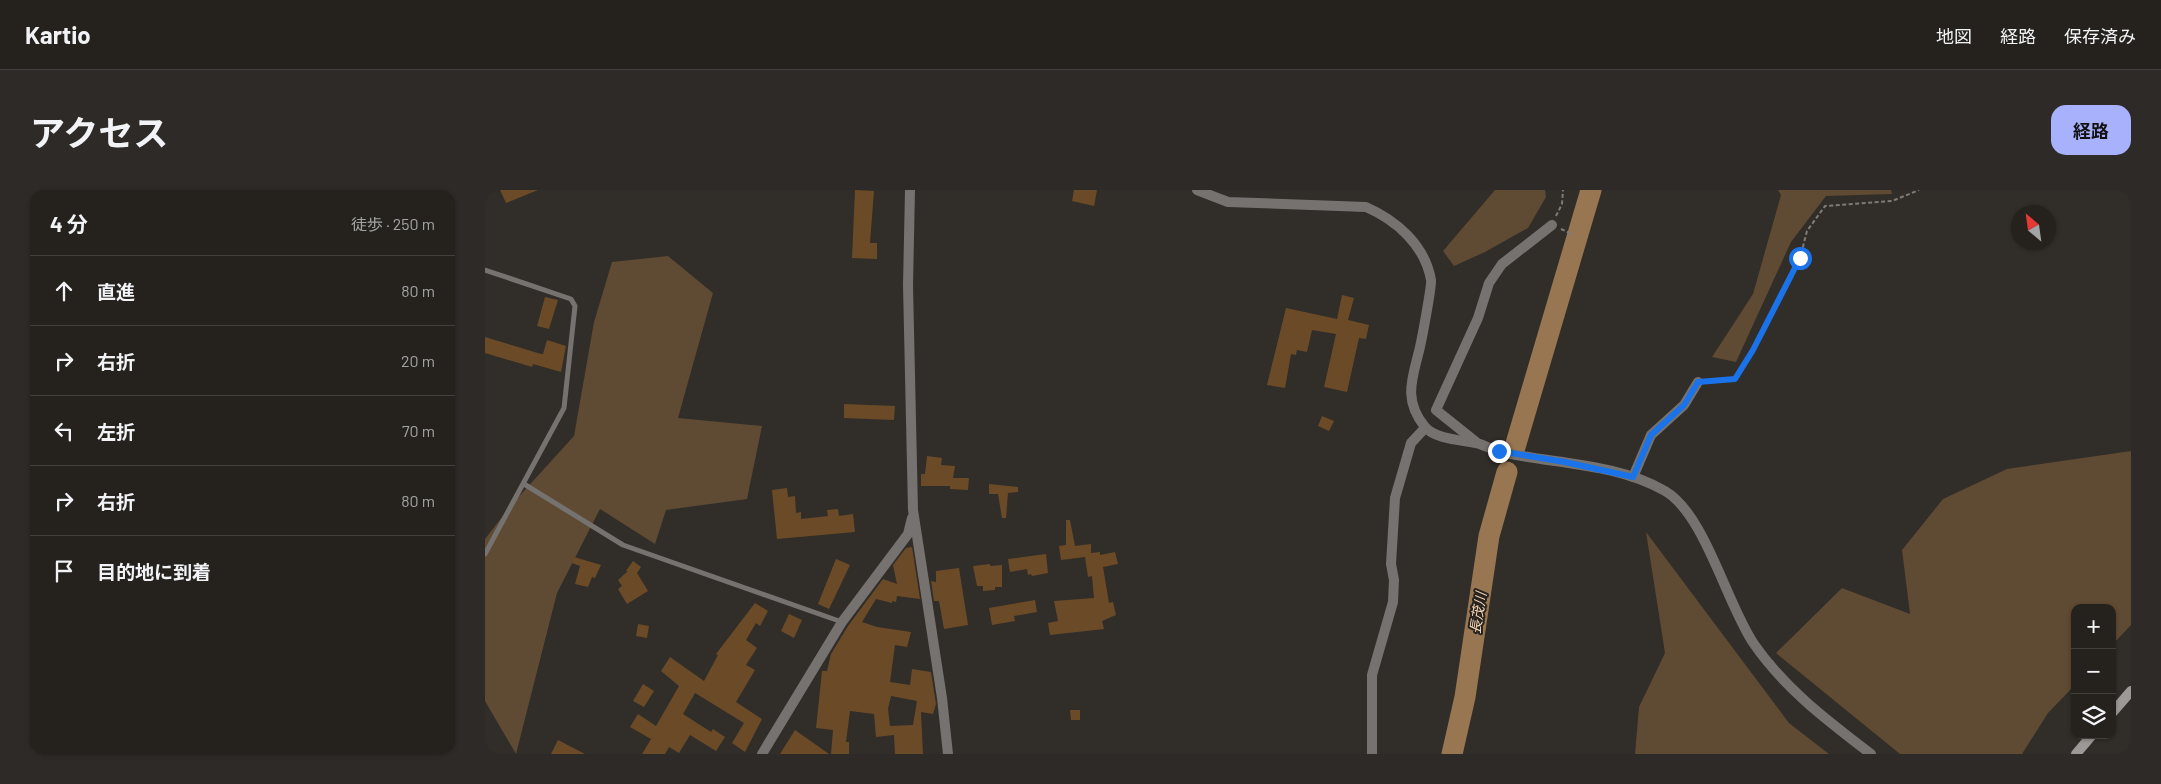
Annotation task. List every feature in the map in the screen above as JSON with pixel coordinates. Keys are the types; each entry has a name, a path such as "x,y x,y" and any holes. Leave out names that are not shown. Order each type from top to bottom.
{"main road":[{"path":"2116,708 2131,691"},
{"path":"2076,754 2089,739"}],"street":[{"path":"910,190 908,285 913,510 942,698 948,754"},
{"path":"1197,190 1227,202 1366,207 1387,216 1398,225 1421,251 1431,281 1421,344 1410,388 1411,400 1425,428 1444,437 1479,444 1499,451 1565,462 1633,477 1668,492 1691,516 1753,643 1784,682 1827,721 1871,754"},
{"path":"1479,444 1436,410 1478,318 1489,283 1502,264 1552,225"},
{"path":"1633,477 1651,435 1684,405 1698,382"},
{"path":"1372,754 1372,674 1393,602 1394,580 1391,564 1395,498 1411,443 1425,428"},
{"path":"762,754 842,622 908,534 913,510"}],"lane":[{"path":"485,270 571,299 575,306 565,408 485,554"},
{"path":"525,484 623,545 842,622"}],"path":[{"path":"1563,190 1562,204 1552,225 1574,235"},
{"path":"1698,382 1735,379 1753,350 1800,258 1807,231 1825,206 1892,201 1919,190"}],"shaded area":[{"path":"1495,190 1545,190 1546,197 1528,228 1485,252 1454,266 1443,251"},
{"path":"1778,190 1891,190 1892,194 1826,196 1791,242 1736,362 1712,357 1753,294 1781,195"},
{"path":"668,256 713,293 678,418 762,426 747,499 666,510 655,544 600,509 557,593 516,754 485,701 485,539 513,503 574,436 594,322 612,262"},
{"path":"2131,451 2131,625 2116,641 2116,604 2071,604 2071,689 2048,713 2022,754 1900,754 1776,653 1842,588 1910,614 1902,550 1943,499 2007,469"},
{"path":"1646,532 1789,723 1829,754 1635,754 1639,707 1665,653"}],"building":[{"path":"500,190 538,190 506,203"},
{"path":"855,190 874,191 870,243 877,243 877,259 852,258"},
{"path":"1074,190 1097,190 1094,206 1072,201"},
{"path":"1342,295 1354,298 1348,320 1369,325 1366,339 1359,338 1347,392 1324,387 1336,334 1312,330 1307,352 1297,350 1296,355 1291,354 1285,388 1267,385 1286,308 1337,319"},
{"path":"545,297 558,300 549,329 537,326"},
{"path":"485,337 541,354 543,354 547,340 566,346 561,372 533,364 532,367 485,353"},
{"path":"844,404 895,406 894,420 844,418"},
{"path":"1322,416 1334,421 1329,431 1318,426"},
{"path":"927,456 942,458 941,465 955,466 953,478 969,478 968,490 950,489 950,486 921,486 921,474 925,474"},
{"path":"989,484 1018,487 1018,492 1008,493 1006,518 1002,518 998,494 989,494"},
{"path":"787,488 788,497 795,496 796,513 801,512 801,519 828,516 827,510 838,509 839,516 853,514 855,532 777,539 772,490"},
{"path":"1066,520 1070,520 1075,546 1091,544 1091,553 1100,552 1100,555 1115,552 1118,564 1103,567 1109,603 1113,602 1116,615 1102,621 1104,629 1050,635 1048,623 1058,621 1054,601 1094,598 1092,576 1088,577 1085,557 1061,560 1059,546 1066,545"},
{"path":"912,547 920,599 897,596 896,602 892,601 892,603 876,599 862,622 877,627 911,632 907,647 895,645 890,682 910,685 912,669 931,672 936,704 933,714 921,712 923,754 895,754 894,735 876,737 874,714 850,711 846,742 849,742 849,754 831,754 833,730 816,728 822,671 827,671 831,654 848,626 883,579 897,584 893,565 906,548","holes":["891,696 917,701 913,725 890,726 888,709"]},
{"path":"1046,554 1048,573 1032,576 1031,574 1028,575 1027,569 1010,572 1008,559"},
{"path":"574,557 601,565 595,578 592,577 588,587 575,584 580,566 572,563"},
{"path":"836,559 850,565 829,609 818,604"},
{"path":"633,561 641,567 637,573 648,591 627,604 618,589 622,586 618,580 628,571 626,571"},
{"path":"990,564 990,566 1002,565 1002,587 983,591 983,586 977,586 973,566"},
{"path":"959,568 968,625 944,629 939,601 934,601 931,581 936,582 936,571"},
{"path":"1035,600 1037,612 1014,616 1015,621 992,625 989,608"},
{"path":"755,603 768,611 760,626 756,623 746,640 757,648 746,665 755,670 736,702 762,719 745,752 732,743 744,723 695,693 683,714 711,732 713,729 725,737 716,751 690,735 679,753 669,747 665,754 642,754 651,739 630,727 638,714 656,726 679,686 661,671 670,657 704,681 718,655 716,654"},
{"path":"789,614 802,620 794,638 781,631"},
{"path":"638,624 649,626 647,638 636,636"},
{"path":"643,684 654,691 644,707 633,701"},
{"path":"1070,710 1080,710 1080,720 1071,720"},
{"path":"795,730 829,754 780,754"},
{"path":"558,740 585,754 551,754"}],"waterway":[{"name":"長茂川","path":"1515,447 1591,190"},
{"name":"長茂川","path":"1452,754 1465,697 1489,536 1507,472"}],"route":[{"path":"1499,451 1565,462 1633,477 1651,435 1684,405 1698,382 1735,379 1753,350 1800,258"}]}
